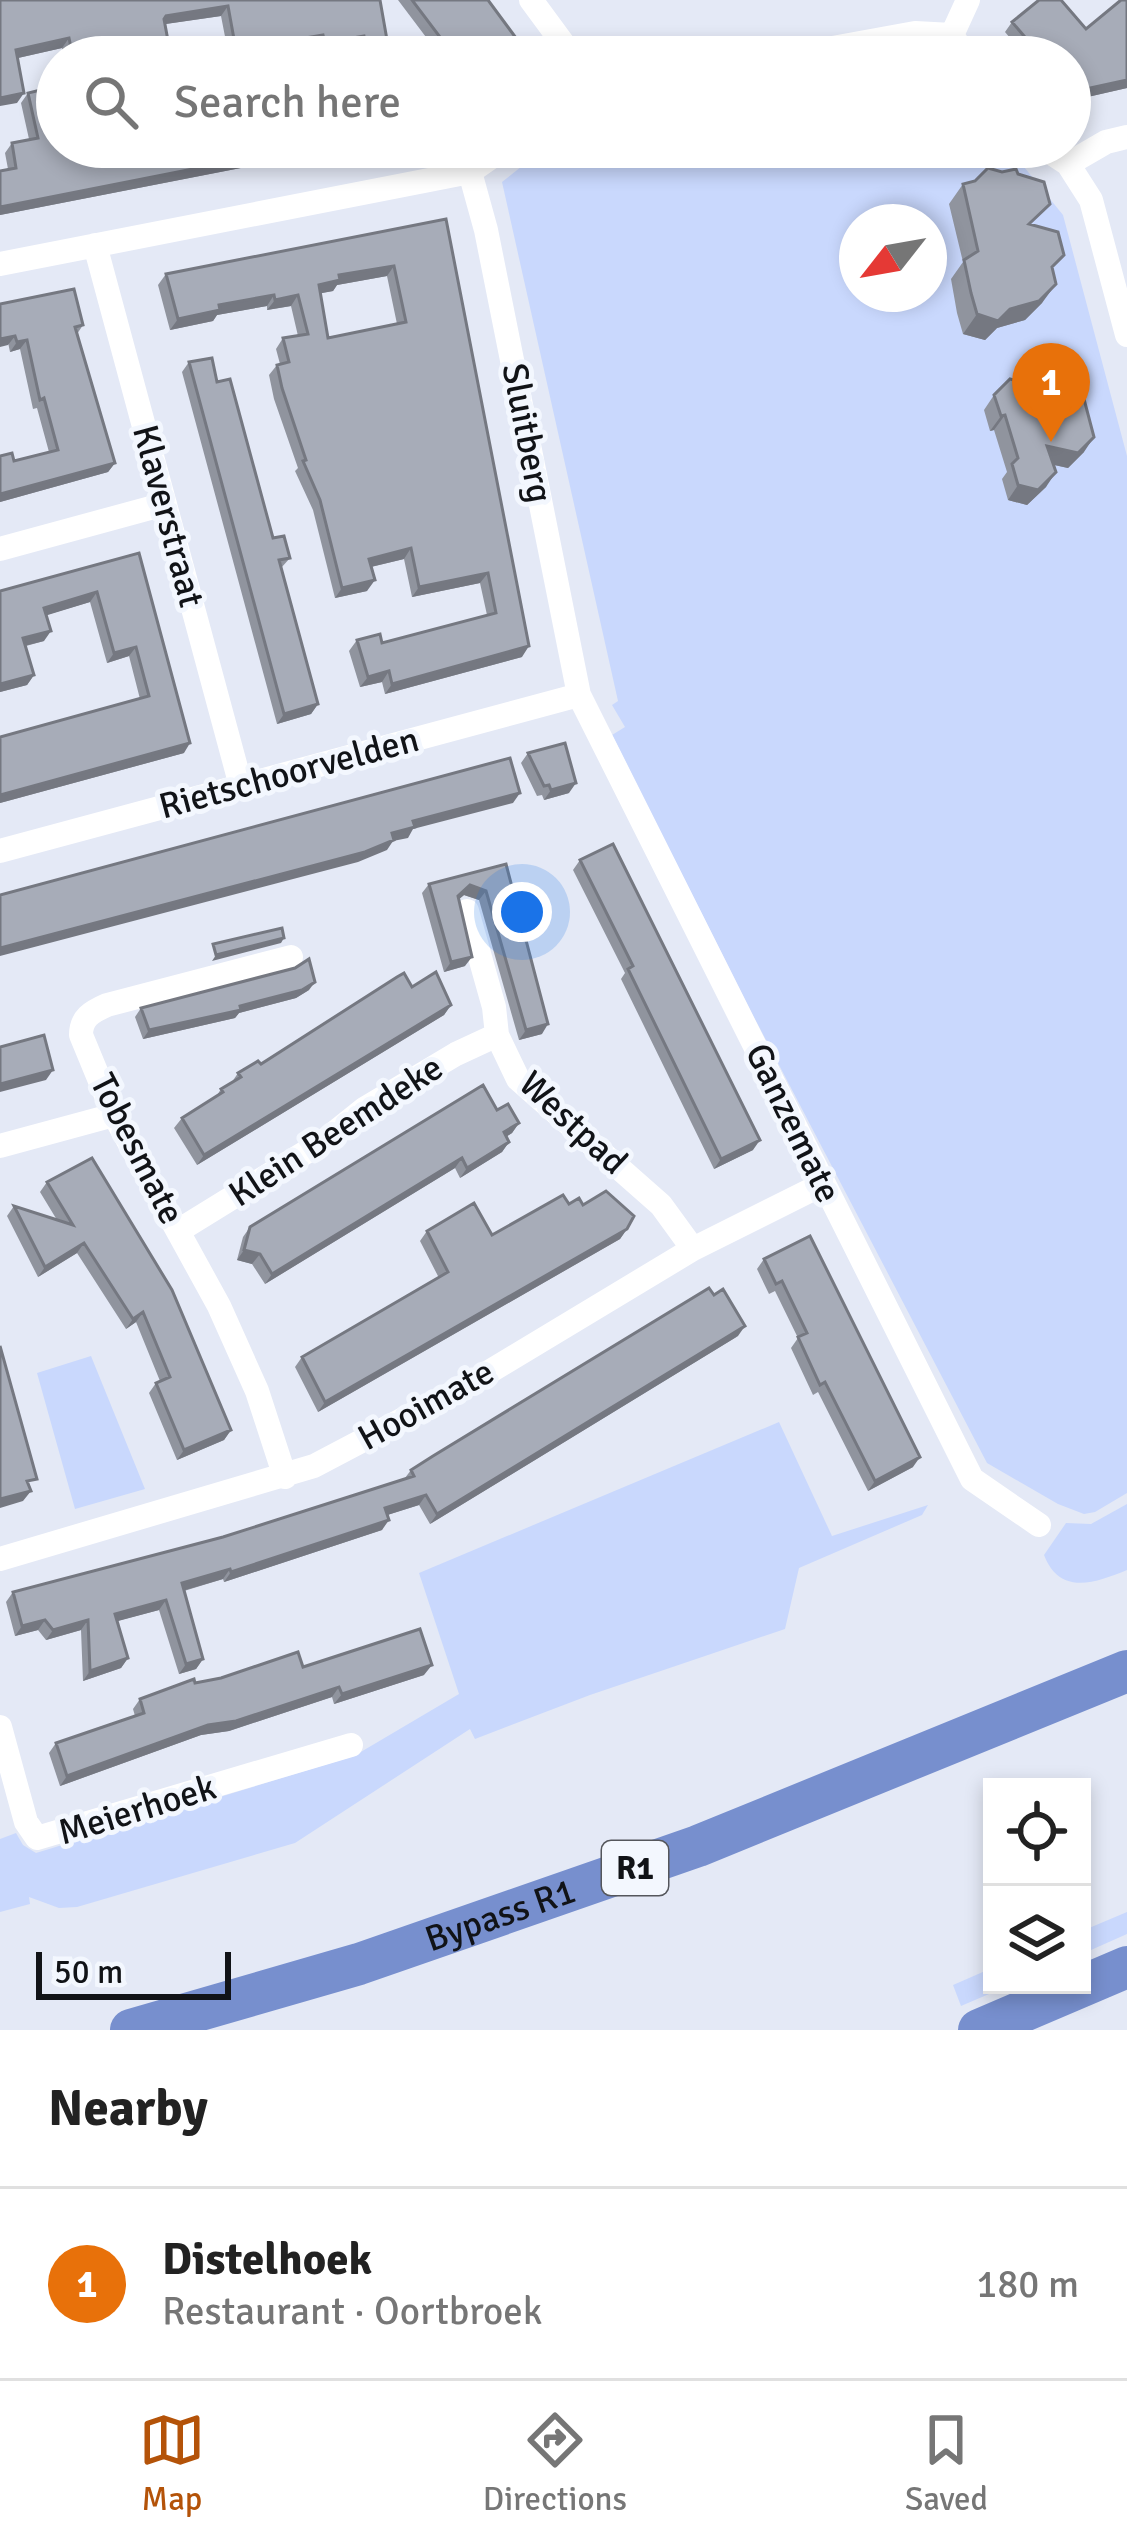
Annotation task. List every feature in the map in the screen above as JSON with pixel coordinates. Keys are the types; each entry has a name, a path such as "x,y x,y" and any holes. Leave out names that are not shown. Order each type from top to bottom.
{"highway":[{"name":"Bypass R1","path":"131,2030 359,1964 698,1846 1127,1671"},
{"path":"979,2030 1127,1967"}],"street":[{"path":"531,0 558,36"},
{"path":"961,36 968,0"},
{"path":"1091,151 1127,137"},
{"path":"0,264 476,168"},
{"path":"1071,168 1091,200 1127,335"},
{"name":"Sluitberg","path":"470,172 486,230 578,695"},
{"name":"Klaverstraat","path":"95,245 241,786"},
{"path":"0,549 165,504"},
{"name":"Rietschoorvelden","path":"0,851 578,695"},
{"name":"Ganzemate","path":"578,695 971,1479 1039,1525"},
{"name":"Westpad","path":"467,911 494,1007 497,1035 518,1079 661,1205 693,1249"},
{"name":"Tobesmate","path":"285,1477 257,1391 219,1306 114,1115 82,1036 86,1017 106,1006 291,958"},
{"name":"Klein Beemdeke","path":"178,1231 324,1141 364,1108 497,1035"},
{"path":"0,1146 114,1115"},
{"name":"Hooimate","path":"0,1559 314,1466 464,1387 693,1249 823,1184"},
{"name":"Meierhoek","path":"0,1727 26,1822 37,1838 351,1745"}],"shaded area":[{"path":"520,168 1025,168 1063,215 1127,456 1127,1493 1084,1514 987,1463 612,735 625,727 612,705 618,701 502,182"},
{"path":"91,1356 145,1489 75,1509 37,1373"},
{"path":"779,1422 832,1536 928,1505 922,1515 799,1568 785,1629 475,1739 470,1729 295,1843 77,1907 59,1908 29,1897 30,1904 0,1912 0,1839 16,1833 36,1853 354,1756 459,1694 419,1573"},
{"path":"1127,1504 1127,1570 1080,1583 1051,1568 1044,1555 1066,1523 1091,1524"},
{"path":"1127,1912 1127,1934 1091,1950 1091,1927"},
{"path":"983,1972 983,1994 989,1994 961,2006 953,1985"}],"building":[{"path":"0,0 380,0 386,36 233,36 228,6 166,16 167,36 36,36 36,45 16,50 24,93 0,98"},
{"path":"412,0 488,0 515,36 439,36"},
{"path":"1039,0 1061,0 1086,29 1127,0 1127,80 1091,88 1091,36 1024,36 1012,22"},
{"path":"36,91 36,129 28,93"},
{"path":"36,138 36,168 198,168 0,207 0,171 16,168 12,143"},
{"path":"988,168 1016,169 1018,174 1044,182 1050,204 1029,224 1058,232 1064,255 1052,267 1056,284 1039,301 1010,309 998,321 977,314 964,260 978,251 963,184 975,181"},
{"path":"446,219 529,646 392,684 389,671 368,677 357,640 380,634 382,643 496,613 488,573 419,587 411,548 369,559 375,580 342,588 277,365 289,362 283,338 308,334 298,295 219,305 220,310 178,319 166,274","holes":["394,266 406,322 328,338 319,285 340,280 339,275"]},
{"path":"74,289 83,325 75,327 115,463 0,494 0,456 12,453 14,461 58,450 44,398 40,400 27,340 0,339 0,304"},
{"path":"212,358 217,382 230,379 273,538 284,536 290,558 279,560 318,704 284,714 189,362"},
{"path":"1010,379 1033,385 1041,413 1062,393 1084,399 1094,437 1078,453 1047,446 1056,472 1038,490 1018,485 1012,464 1018,458 994,395"},
{"path":"139,553 190,743 0,795 0,737 149,696 136,647 114,653 97,592 44,608 51,631 23,638 34,675 0,684 0,591"},
{"path":"565,743 576,783 551,790 544,786 528,753"},
{"path":"510,758 520,793 413,821 415,827 392,833 394,840 365,852 0,948 0,895"},
{"path":"613,844 760,1140 721,1159 580,860"},
{"path":"506,864 548,1024 526,1030 486,891 470,885 458,896 472,957 451,962 429,884"},
{"path":"282,928 284,938 216,955 213,944"},
{"path":"309,959 315,982 302,990 240,1006 241,1010 149,1030 141,1008 295,968"},
{"path":"436,972 451,1005 204,1155 182,1118 223,1092 241,1077 238,1073 258,1061 261,1064 404,973 412,987"},
{"path":"44,1035 53,1070 0,1084 0,1047"},
{"path":"483,1085 497,1110 508,1104 519,1123 504,1132 509,1142 467,1168 462,1158 272,1274 260,1254 244,1250 250,1227"},
{"path":"92,1158 172,1290 231,1430 184,1450 156,1383 170,1377 143,1312 133,1319 84,1243 45,1267 14,1206 73,1225 47,1182"},
{"path":"606,1191 634,1216 627,1229 325,1402 302,1357 448,1272 427,1231 474,1203 492,1235 563,1195 569,1204 579,1198 583,1205"},
{"path":"810,1236 920,1457 875,1481 825,1382 820,1385 798,1337 807,1333 782,1281 776,1284 764,1259"},
{"path":"709,1288 714,1295 723,1289 745,1326 437,1514 426,1495 385,1508 389,1520 231,1572 182,1583 203,1659 186,1664 166,1600 115,1614 128,1658 90,1671 88,1620 53,1630 45,1620 22,1626 13,1592 223,1537 414,1476 411,1470"},
{"path":"0,1346 37,1479 27,1481 31,1491 0,1499"},
{"path":"420,1629 432,1665 342,1694 339,1687 236,1721 208,1725 67,1776 56,1743 144,1713 140,1699 194,1679 195,1683 221,1678 298,1652 303,1667"}],"place":[{"name":"Distelhoek","path":"1051,442"}]}
